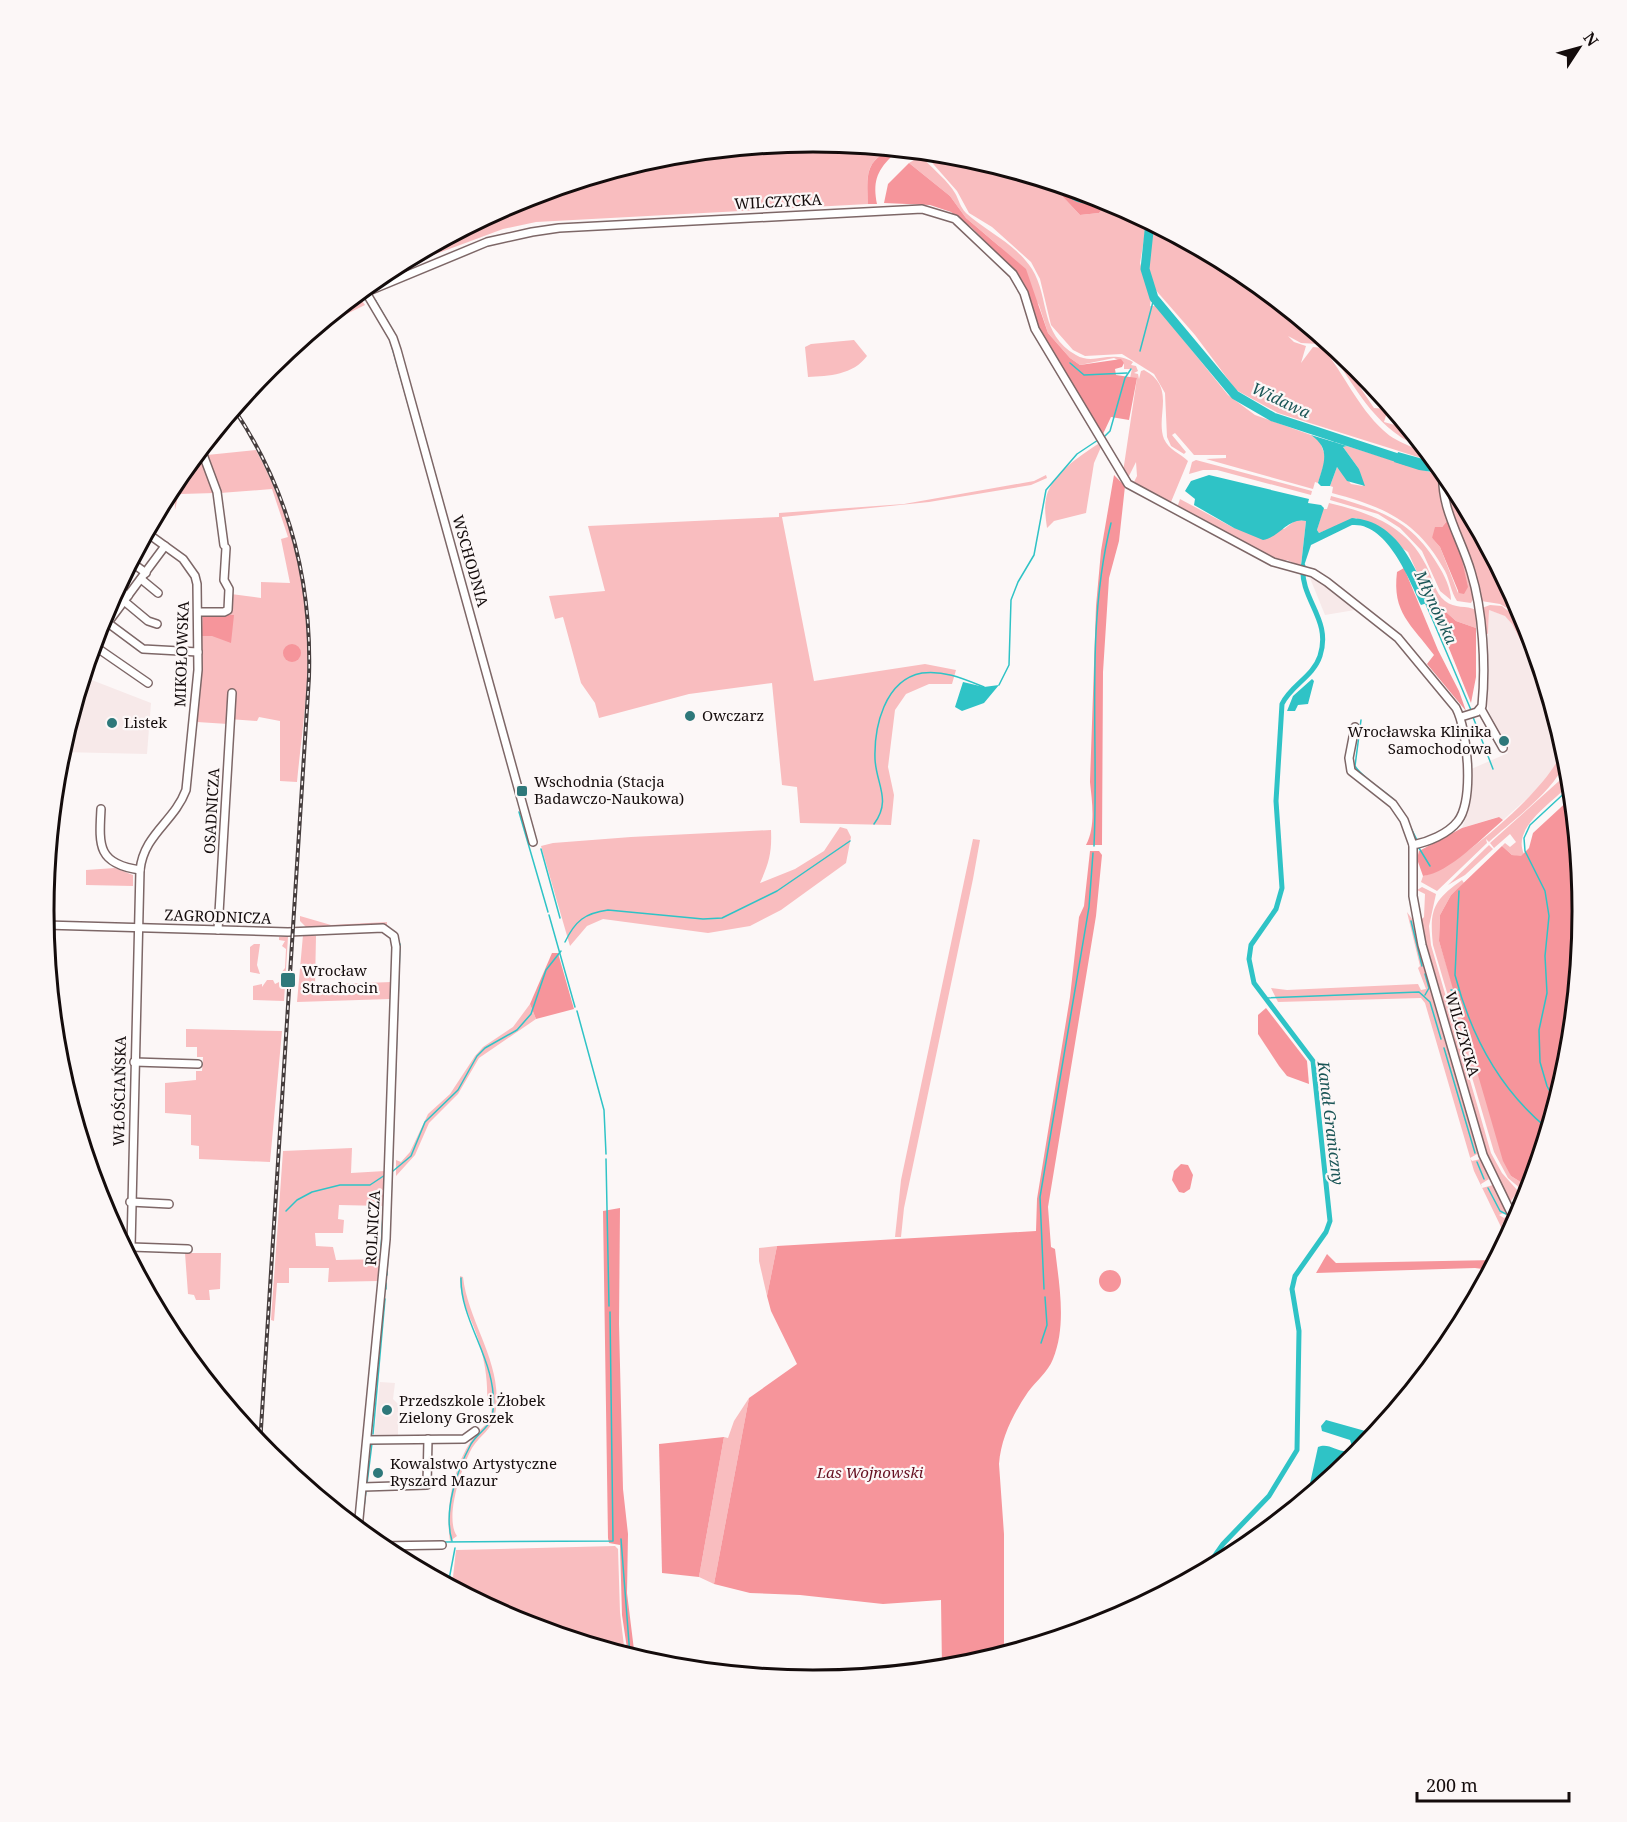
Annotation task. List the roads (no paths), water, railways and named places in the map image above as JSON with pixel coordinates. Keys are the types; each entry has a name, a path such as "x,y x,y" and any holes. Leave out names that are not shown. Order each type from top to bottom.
{"street":[{"name":"WILCZYCKA","path":"388,282 487,242 541,230 806,214 934,210 965,226 1013,274 1024,293 1035,329 1098,433 1122,478 1136,490 1273,562 1306,571 1327,582 1398,638 1464,716"},
{"name":"WSCHODNIA","path":"368,296 393,338 397,350 533,842"},
{"path":"198,612 224,612 228,609 229,589 224,580 225,546 217,492 204,458"},
{"path":"1444,487 1445,504 1471,572 1478,605 1483,679 1479,710 1503,748"},
{"name":"MIKOŁOWSKA","path":"137,928 143,850 177,807 186,790 198,652 195,576 183,559 153,537"},
{"path":"115,614 165,546"},
{"path":"136,568 158,592"},
{"path":"123,595 148,621 157,624"},
{"path":"111,621 143,649 198,652"},
{"path":"100,650 148,683"},
{"name":"OSADNICZA","path":"218,930 232,693"},
{"path":"1413,845 1447,831 1460,819 1467,786 1464,716 1479,710"},
{"name":"WILCZYCKA","path":"1355,727 1349,758 1351,771 1393,804 1404,820 1413,845 1413,896 1422,945 1483,1155 1511,1212"},
{"path":"101,809 99,838 103,852 114,863 140,870"},
{"name":"ZAGRODNICZA","path":"55,925 288,932 389,930"},
{"name":"WŁOŚCIAŃSKA","path":"130,1242 137,928"},
{"name":"ROLNICZA","path":"359,1520 383,1283 390,1161 396,947 389,930"},
{"path":"134,1062 198,1064"},
{"path":"130,1202 169,1204"},
{"path":"134,1251 189,1249"},
{"path":"368,1440 464,1439 476,1431"},
{"path":"363,1487 427,1485 428,1439"},
{"path":"396,1546 442,1545"}],"water":[{"path":"1068,196 1090,204 1084,204"},
{"path":"1311,435 1347,446 1343,447 1359,469 1365,486 1347,481 1337,467 1330,486 1321,486 1318,483 1324,463 1324,451"},
{"path":"1398,452 1423,459 1433,472 1419,470 1394,462"},
{"path":"1209,475 1309,499 1308,503 1321,505 1324,508 1317,530 1319,533 1352,518 1368,521 1381,527 1403,548 1430,602 1421,605 1395,554 1376,533 1365,527 1352,525 1311,545 1304,566 1301,566 1306,521 1289,524 1263,540 1234,528 1194,505 1195,499 1185,491 1191,481"},
{"path":"1312,679 1314,681 1308,704 1298,705 1295,711 1287,711 1293,696"},
{"path":"963,682 984,687 999,685 984,703 962,711 955,707"},
{"path":"1326,1420 1367,1431 1351,1448 1350,1440 1322,1431 1321,1426"},
{"path":"1326,1446 1348,1451 1309,1486 1318,1447"}],"waterway":[{"name":"Widawa","path":"1149,230 1145,269 1154,298 1235,395 1273,417 1407,461"},
{"path":"1140,351 1154,298"},
{"path":"368,302 390,340 425,464"},
{"path":"377,303 396,336"},
{"path":"397,340 417,409"},
{"path":"1070,363 1084,375 1127,373"},
{"path":"1105,436 1110,431 1125,378 1131,369"},
{"path":"418,412 454,543"},
{"name":"Kanał Graniczny","path":"1332,438 1335,442"},
{"path":"999,685 1009,665 1011,600 1018,582 1034,555 1046,490 1077,454 1098,440"},
{"path":"1094,846 1098,603 1111,523"},
{"name":"Kanał Graniczny","path":"1215,1555 1269,1496 1297,1450 1299,1331 1292,1289 1295,1276 1326,1232 1330,1221 1313,1061 1254,983 1249,959 1251,945 1276,909 1282,888 1276,801 1282,704 1317,663 1323,643 1319,620 1303,578 1303,566"},
{"name":"Młynówka","path":"1426,604 1471,710"},
{"path":"874,824 882,807 882,792 875,759 879,720 890,695 898,685 909,677 930,672 961,678 984,687"},
{"name":"Młynówka","path":"1473,717 1493,769"},
{"path":"1361,720 1355,766 1395,801"},
{"name":"Młynówka","path":"1550,1093 1540,1062 1539,1030 1547,993 1545,956 1549,916 1545,891 1525,851 1524,838 1530,825 1564,794"},
{"path":"1398,805 1405,816"},
{"path":"519,812 548,912"},
{"path":"1410,826 1417,840"},
{"path":"565,942 582,919 593,913 608,910 703,919 722,918 777,891 850,841"},
{"path":"1419,848 1430,866"},
{"path":"541,849 560,918"},
{"path":"1044,1289 1040,1197 1089,907 1093,853"},
{"path":"1459,891 1455,975 1469,1019 1501,1079 1515,1097 1542,1124"},
{"path":"549,915 575,1007"},
{"path":"1411,921 1422,966"},
{"path":"390,1228 400,944"},
{"path":"393,1171 411,1156 425,1122 458,1090 477,1056 485,1048 517,1030 531,1014 546,970 561,951"},
{"path":"1425,974 1429,988 1425,995"},
{"path":"1451,990 1459,990"},
{"path":"1266,998 1419,992 1430,1002 1441,1039"},
{"path":"577,1011 604,1110 606,1154"},
{"path":"1444,1048 1475,1153"},
{"path":"606,1159 609,1306"},
{"path":"1477,1162 1484,1179"},
{"path":"286,1211 297,1200 312,1192 340,1185 370,1185 385,1175"},
{"path":"1488,1188 1500,1211 1506,1214"},
{"path":"380,1265 383,1215"},
{"path":"387,1275 388,1250"},
{"path":"452,1541 449,1517 456,1478 471,1444 488,1425 493,1410 490,1375 466,1310 461,1278"},
{"path":"386,1283 386,1289"},
{"path":"1041,1343 1047,1325 1045,1297"},
{"path":"373,1434 385,1299"},
{"path":"442,1542 613,1541 610,1312"},
{"path":"367,1484 372,1443"},
{"path":"362,1522 366,1491"},
{"path":"621,1539 629,1648"},
{"path":"407,1542 418,1542"},
{"path":"449,1577 455,1548"}],"railway":[{"path":"238,415 253,440 283,504 301,571 309,641 309,677 261,1432"}],"place":[{"name":"Owczarz","path":"690,716"},
{"name":"Listek","path":"112,723"},
{"name":"Wrocławska Klinika Samochodowa","path":"1504,741"},
{"name":"Wschodnia (Stacja Badawczo-Naukowa)","path":"522,791"},
{"name":"Wrocław Strachocin","path":"288,980"},
{"name":"Przedszkole i Żłobek Zielony Groszek","path":"387,1410"},
{"name":"Kowalstwo Artystyczne Ryszard Mazur","path":"378,1473"}],"park label":[{"name":"Las Wojnowski","path":"870,1473"}]}
